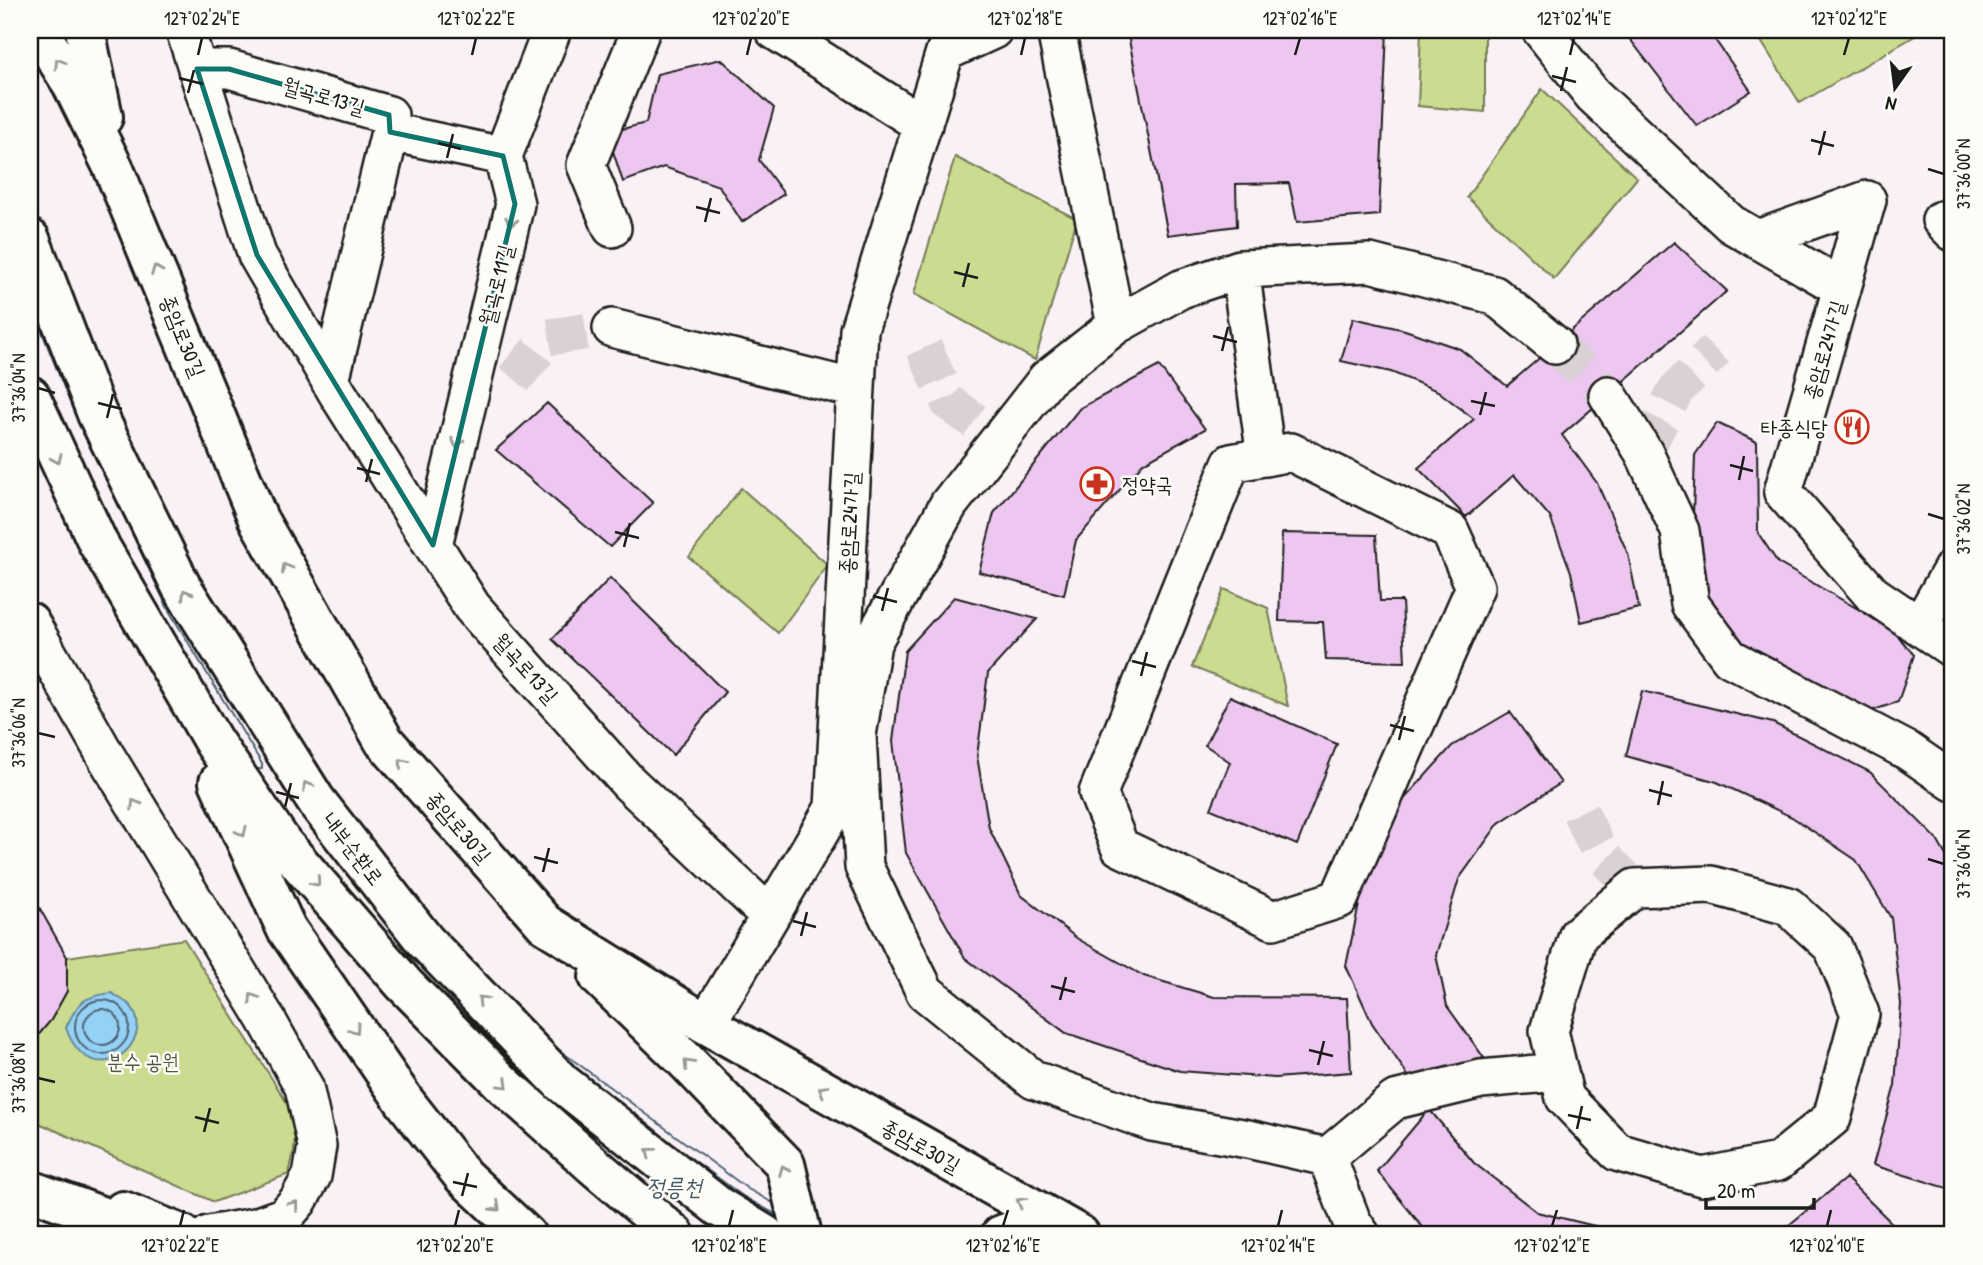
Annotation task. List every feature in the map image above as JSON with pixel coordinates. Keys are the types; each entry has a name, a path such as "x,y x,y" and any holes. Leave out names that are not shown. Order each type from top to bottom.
{"main road":[{"name":"종암로30길","path":"30,30 44,39 72,84 113,167 258,519 384,741 545,924 706,1024 1080,1235"},
{"name":"종암로30길","path":"85,30 113,167"},
{"name":"내부순환로","path":"30,239 97,414 181,586 316,801 425,941 562,1083 719,1207 765,1235"},
{"path":"30,396 98,543 214,741 282,843 404,984 505,1086 593,1166 675,1235"},
{"path":"164,659 286,928 405,1102 463,1176 526,1235"},
{"path":"545,924 684,1059 785,1164 802,1235"},
{"path":"30,1173 183,1235"},
{"path":"30,1190 152,1235"},
{"path":"30,1207 113,1235"},
{"path":"1001,1235 1013,1231 1030,1235"}],"street":[{"name":"월곡로13길","path":"185,30 257,255 330,381 472,607 628,782 770,916"},
{"path":"390,132 503,156 552,30"},
{"path":"612,228 586,165 640,30"},
{"path":"774,30 923,125"},
{"name":"종암로24가길","path":"706,1024 834,808 859,330 945,52 993,30"},
{"path":"1056,30 1116,325"},
{"name":"종암로24가길","path":"1541,30 1593,95 1731,224 1842,288 1783,492 1872,594 1953,649"},
{"name":"월곡로13길","path":"197,69 229,69 389,115 390,132 330,381"},
{"name":"월곡로11길","path":"433,545 515,204 503,156"},
{"path":"1758,239 1867,200 1842,288"},
{"path":"1327,1157 1248,1139 1152,1122 1034,1080 925,992 864,867 857,735 872,643 949,504 1047,379 1116,325 1181,289 1240,269 1370,263 1494,295 1555,345"},
{"path":"1240,269 1266,457"},
{"path":"612,328 856,389"},
{"path":"1608,395 1644,453 1680,531 1690,604 1731,658 1908,751 1953,782"},
{"path":"1291,452 1450,531 1475,587 1339,900 1273,920 1120,847 1098,793 1231,463 1266,457 1291,452"},
{"path":"1920,626 1953,568"},
{"path":"30,622 107,758 265,1017 304,1087 317,1146 312,1176 298,1201 285,1216 255,1227 209,1235"},
{"path":"1712,885 1788,906 1833,947 1860,1014 1832,1118 1778,1162 1702,1177 1617,1152 1565,1098 1559,1072 1549,1031 1578,935 1635,888 1712,885"},
{"path":"1327,1157 1395,1100 1481,1079 1559,1072"},
{"path":"1327,1157 1352,1222 1361,1235"}],"highlighted area":[{"path":"197,69 229,69 389,115 390,132 503,156 515,204 433,545 257,255"}],"green space":[{"path":"1421,30 1485,30 1485,112 1418,106"},
{"path":"1754,30 1925,30 1800,103"},
{"path":"1542,89 1637,178 1554,279 1467,197"},
{"path":"955,157 1077,219 1035,360 914,294"},
{"path":"741,488 828,565 778,633 689,557"},
{"path":"1224,589 1268,608 1288,706 1192,667"},
{"name":"분수 공원","path":"184,939 296,1117 294,1151 289,1174 214,1202 30,1119 30,1045 51,1020 67,991 67,957"}],"water":[{"path":"112,993 130,1005 137,1019 136,1034 130,1047 119,1057 105,1061 91,1059 77,1049 66,1028 83,1002 95,996"}],"pier":[{"name":"정릉천","path":"30,279 362,877 524,1006 650,1124 810,1235 654,1235 467,1060 202,703 47,411 30,364"}],"building":[{"path":"1127,30 1387,30 1379,215 1297,222 1289,183 1236,184 1237,226 1168,235"},
{"path":"1623,30 1708,30 1751,91 1697,126"},
{"path":"721,59 774,108 759,160 784,194 742,222 719,186 664,167 623,182 607,133 646,123 657,74"},
{"path":"1674,242 1727,291 1562,435 1597,483 1628,554 1639,608 1581,622 1571,572 1550,517 1514,475 1466,517 1418,468 1474,419 1438,391 1391,372 1341,361 1353,318 1405,330 1460,349 1507,386"},
{"path":"1159,366 1205,429 1143,463 1076,540 1064,595 979,572 994,513 1080,408"},
{"path":"547,403 653,503 610,547 496,450"},
{"path":"1717,423 1757,442 1758,533 1778,563 1891,628 1914,655 1898,702 1871,711 1729,635 1706,600 1693,515 1695,455"},
{"path":"1282,533 1376,535 1380,601 1402,601 1405,662 1326,660 1323,622 1279,621"},
{"path":"610,578 725,692 673,755 552,639"},
{"path":"954,597 1037,619 988,673 977,756 989,828 1021,895 1078,939 1144,976 1214,997 1347,998 1351,1072 1275,1078 1180,1071 1066,1033 965,958 906,853 893,741 905,651"},
{"path":"1642,691 1773,723 1870,772 1936,838 1953,868 1953,1190 1873,1165 1895,1085 1901,1004 1891,918 1856,860 1792,817 1717,782 1626,756"},
{"path":"1230,696 1337,744 1297,845 1211,809 1230,762 1205,745"},
{"path":"1510,712 1561,783 1499,823 1459,879 1436,955 1447,1006 1484,1058 1409,1077 1372,1023 1346,966 1362,890 1397,807 1452,746"},
{"path":"30,891 67,957 67,991 51,1020 30,1045"},
{"path":"1429,1109 1474,1163 1537,1212 1632,1235 1429,1235 1377,1171"},
{"path":"1846,1178 1904,1235 1773,1235 1778,1234"}],"tunnel":[{"path":"514,379 549,337 612,328"},
{"path":"1555,345 1608,395"},
{"path":"924,348 949,403 1000,439"},
{"path":"1644,453 1676,390 1716,350"},
{"path":"1580,812 1601,855 1635,888"}],"place":[{"name":"타종식당","path":"1852,427"},
{"name":"정약국","path":"1097,484"}]}
